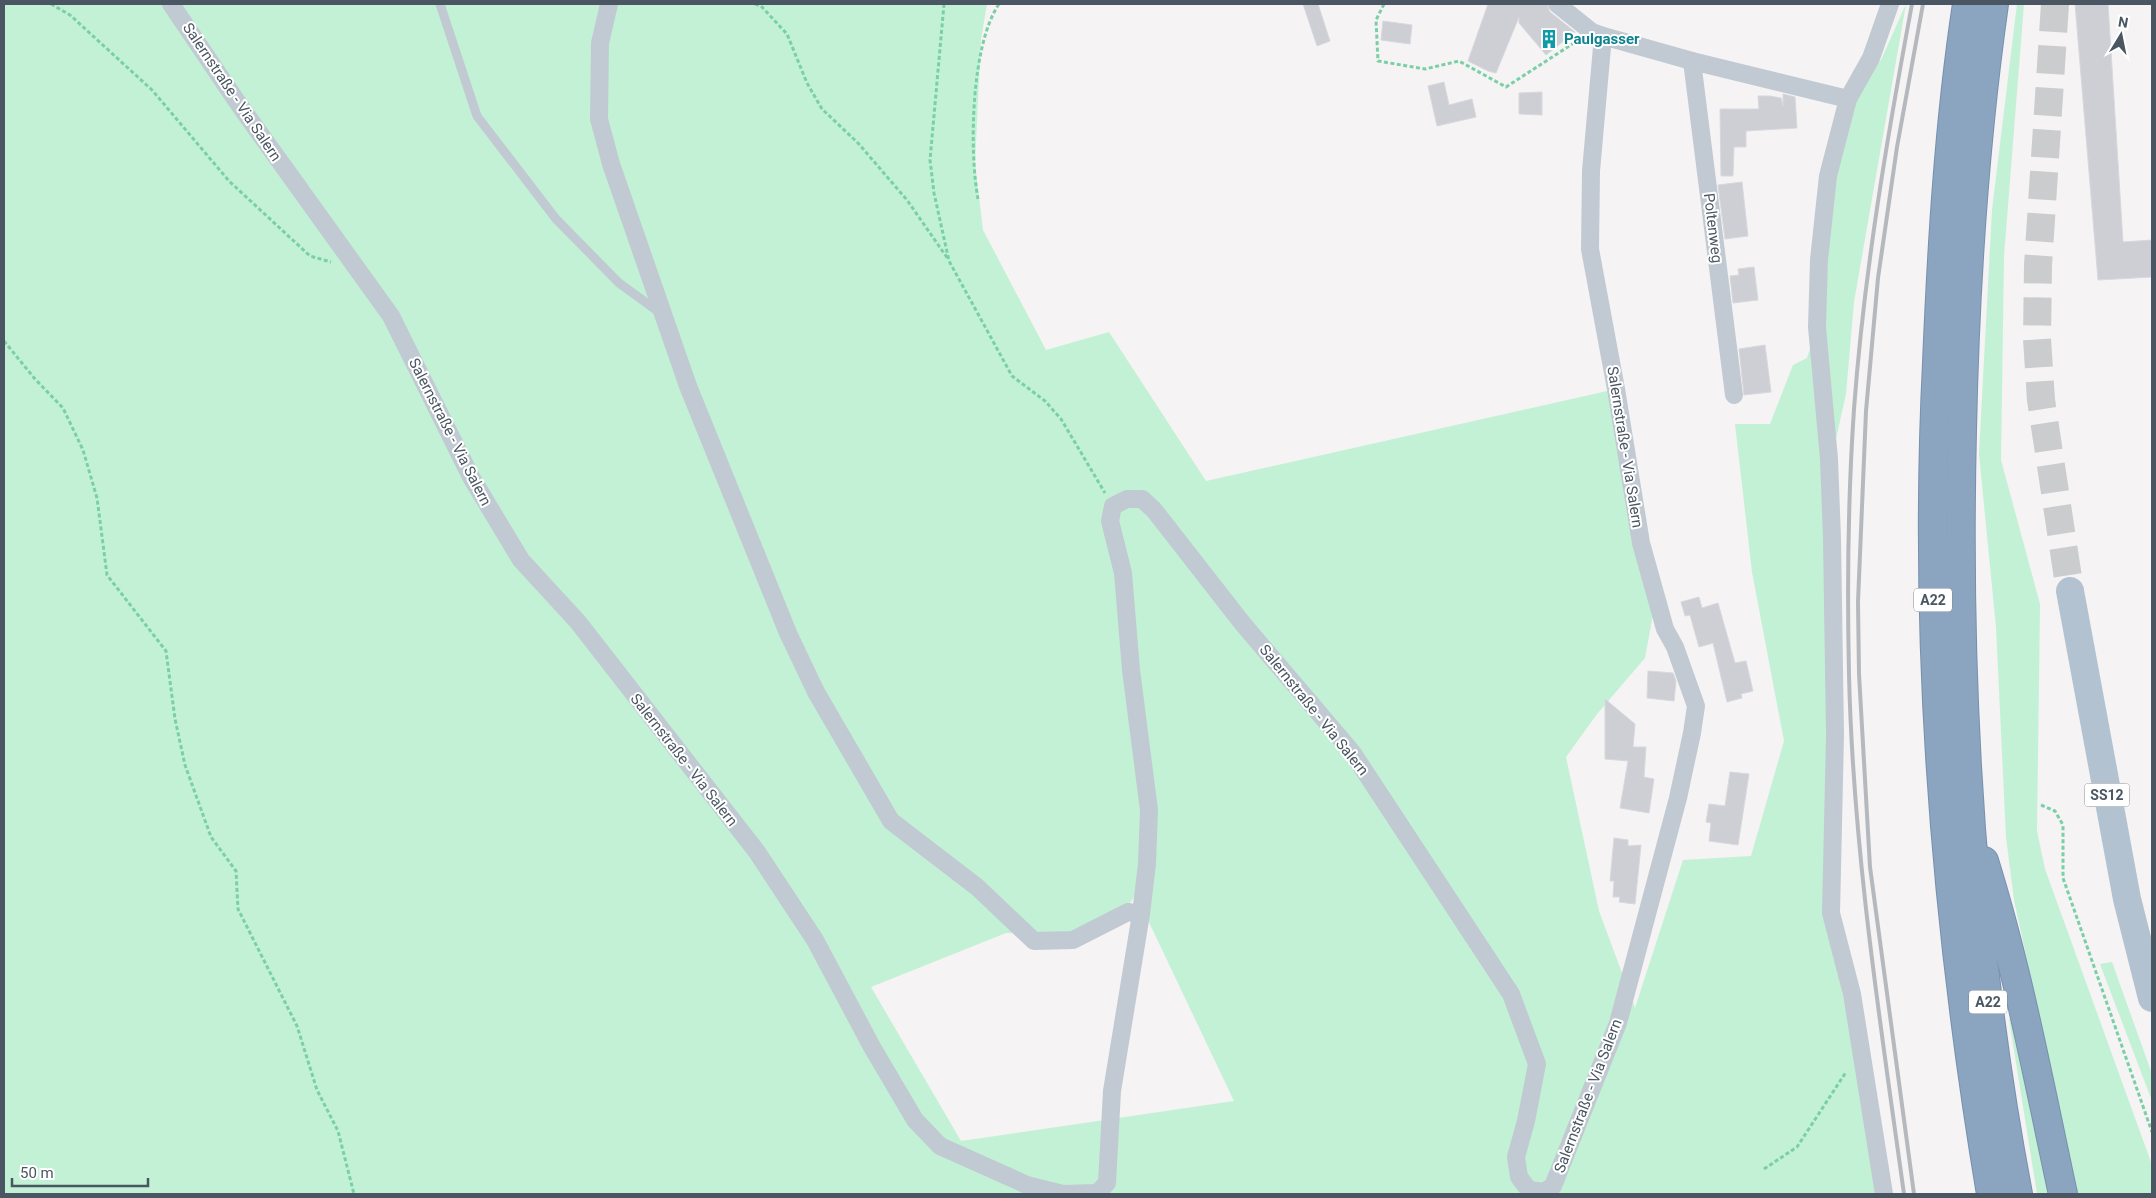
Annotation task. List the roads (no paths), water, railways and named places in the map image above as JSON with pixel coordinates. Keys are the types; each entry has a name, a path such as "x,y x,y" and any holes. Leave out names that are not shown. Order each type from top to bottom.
{"highway":[{"name":"A22","path":"1967,4 1951,143 1940,278 1932,436 1932,579 1938,727 1952,906 1972,1076 1991,1194"},
{"name":"A22","path":"1994,4 1979,126 1965,319 1960,480 1960,648 1976,905 1993,1039 2018,1194"},
{"path":"1969,809 2001,916 2063,1194"}],"main road":[{"name":"SS12","path":"2070,591 2127,899 2152,998"}],"street":[{"name":"Salernstraße - Via Salern","path":"171,4 240,106 391,316 471,477 521,560 578,622 757,852 815,940 872,1047 915,1120 940,1146 1027,1186 1063,1194 1097,1193 1107,1183 1112,1091 1148,864 1149,810 1132,670 1123,573 1110,521 1113,506 1127,499 1142,499 1154,510 1243,624 1346,745 1511,994 1537,1064 1526,1121 1516,1158 1519,1177 1529,1190 1544,1192 1552,1186 1618,1023 1678,798 1696,706 1675,647 1665,630 1641,543 1616,389 1590,249 1591,171 1597,34"},
{"path":"610,4 600,43 599,119 611,164 691,394 788,633 816,692 891,821 977,887 1034,941 1073,940 1128,912 1141,914"},
{"path":"1558,4 1597,34 1692,61 1848,98"},
{"path":"1884,1194 1861,1046 1845,962 1831,913 1835,752 1832,556 1829,459 1817,327 1819,260 1828,176 1848,98 1872,58 1890,4"},
{"name":"Poltenweg","path":"1692,61 1734,395"}],"lane":[{"path":"440,4 477,116 556,219 619,282 663,315"}],"tunnel":[{"path":"2055,4 2038,265 2037,339 2041,400 2070,591"}],"railway":[{"path":"1904,1194 1869,935 1856,805 1849,674 1848,575 1852,442 1858,358 1870,256 1885,155 1912,4"},
{"path":"1914,1194 1870,867 1859,674 1858,602 1866,411 1878,278 1897,147 1923,4"}],"place":[{"name":"Paulgasser","path":"1549,39"}]}
